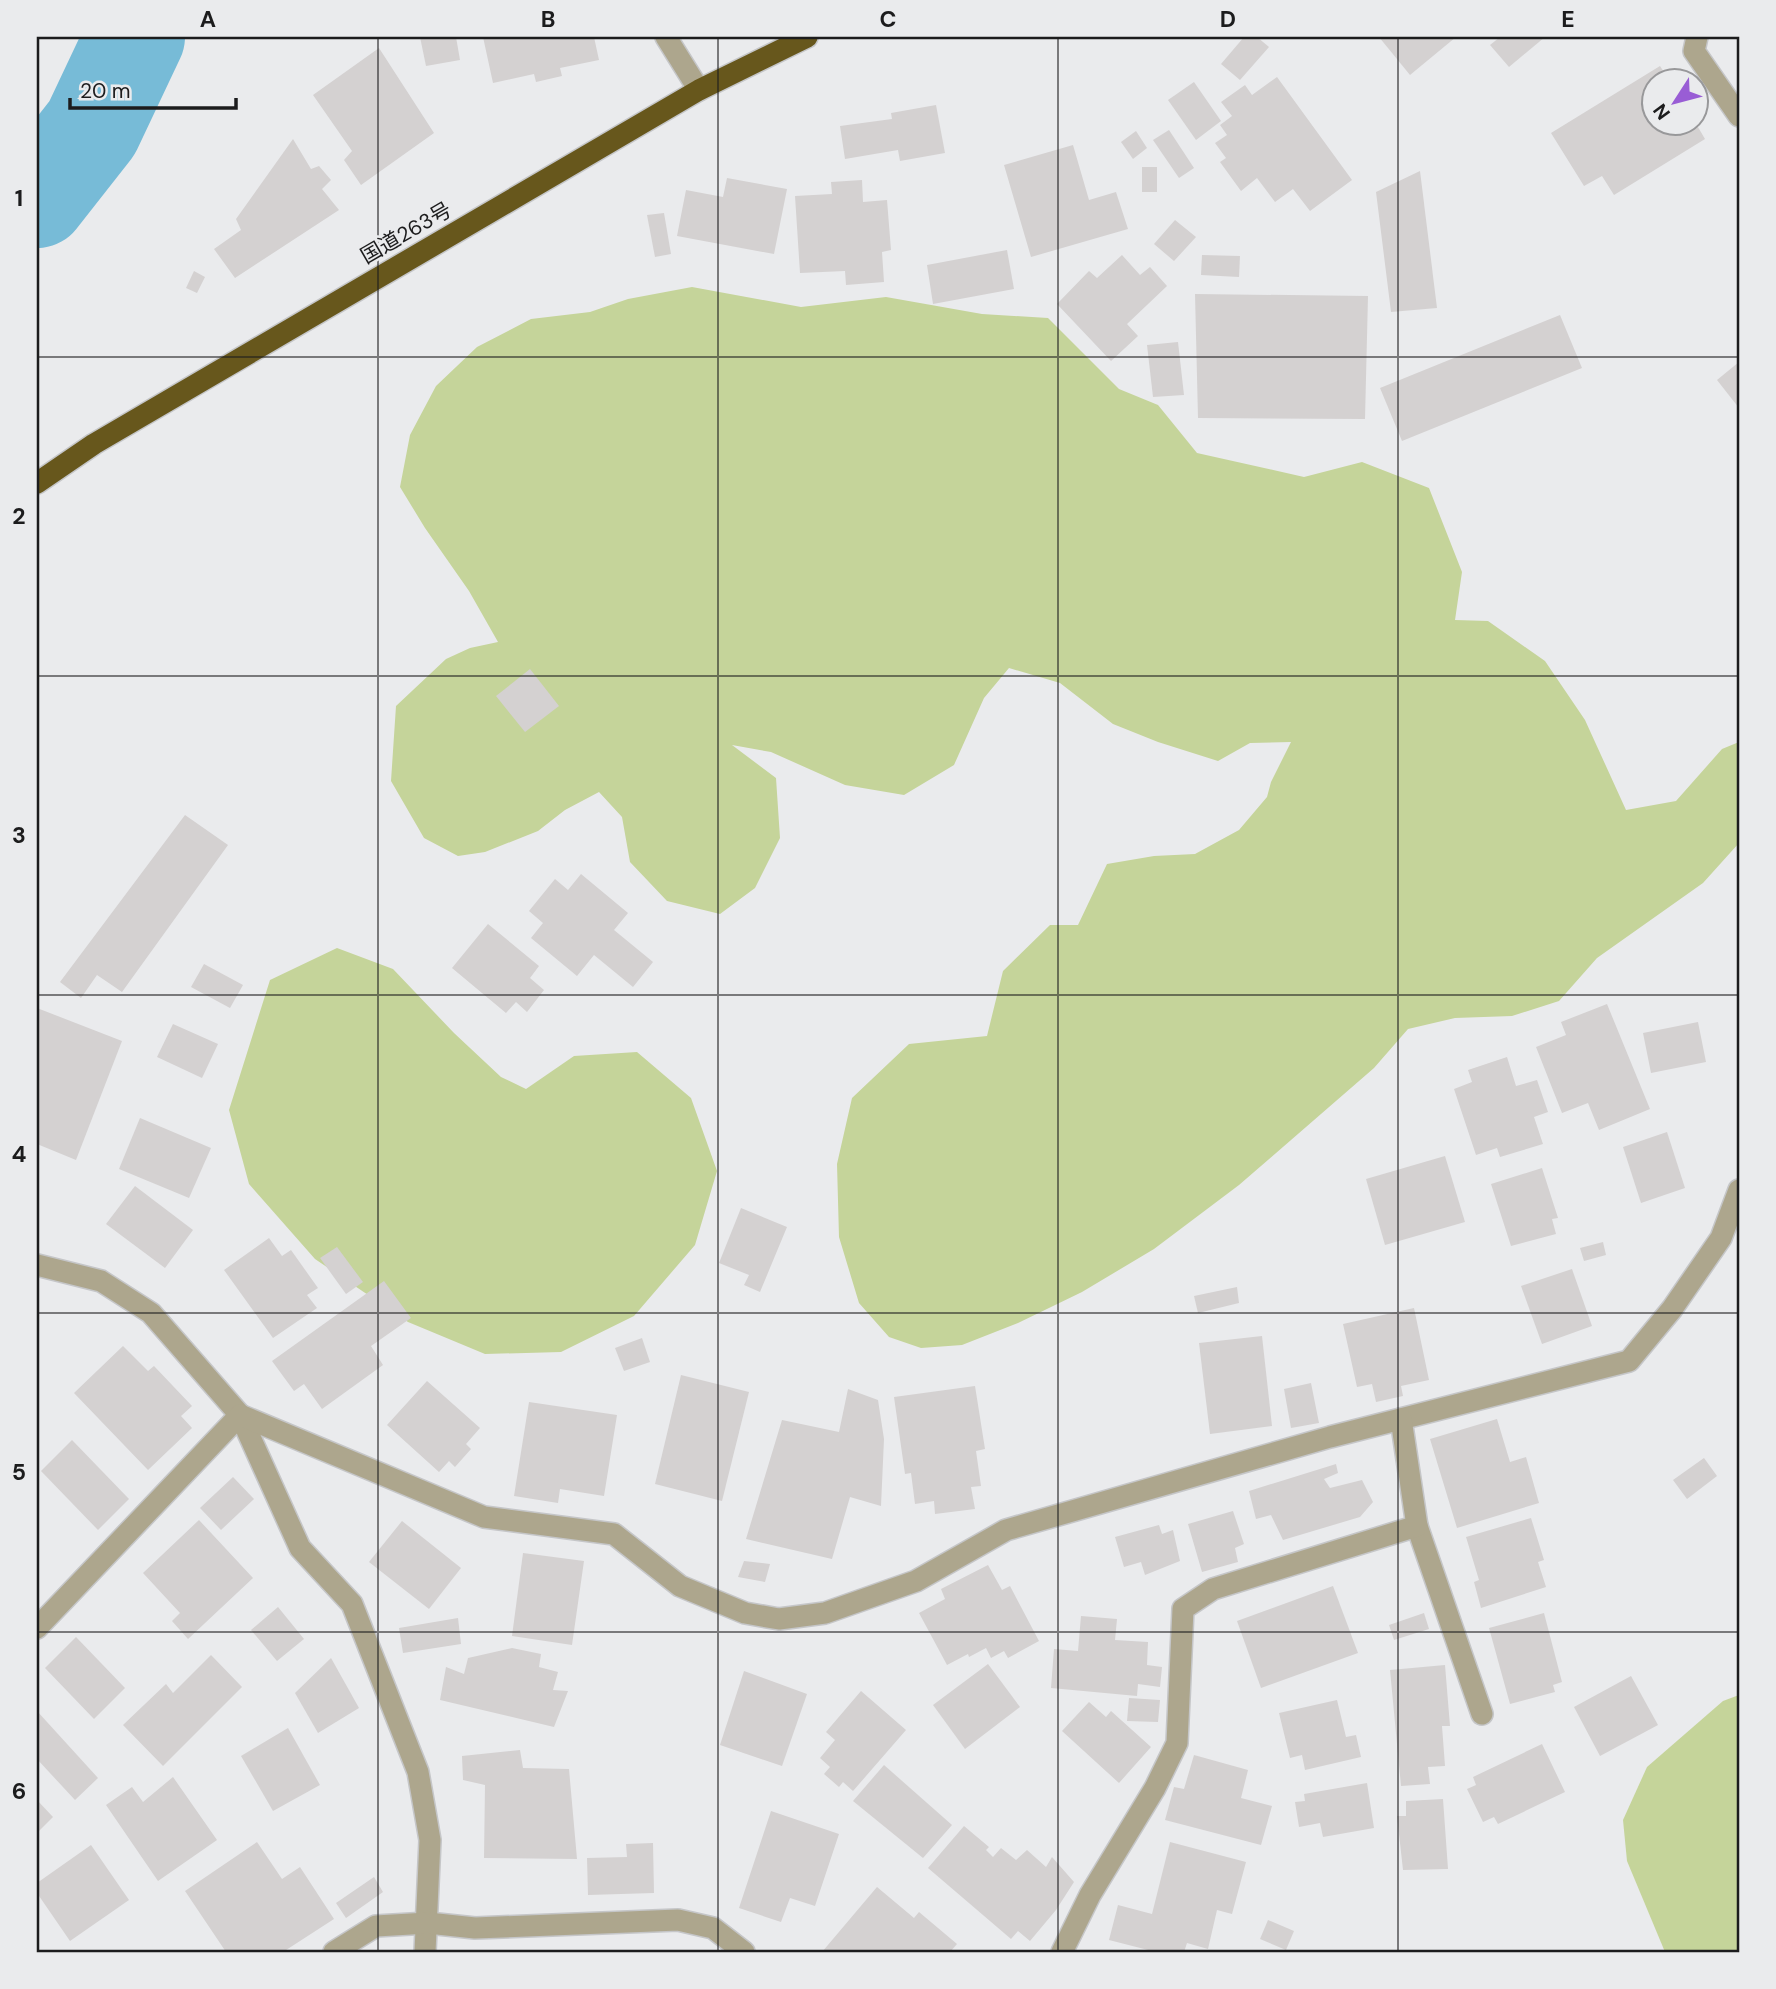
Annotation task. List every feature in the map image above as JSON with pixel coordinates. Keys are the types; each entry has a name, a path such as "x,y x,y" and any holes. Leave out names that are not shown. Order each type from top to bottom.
{"highway":[{"name":"国道263号","path":"37,483 94,444 699,90 807,37"}],"street":[{"path":"666,37 699,90"},
{"path":"1697,37 1694,51 1739,116"},
{"path":"240,1415 484,1517 614,1534 680,1586 745,1613 779,1619 825,1613 916,1581 1006,1531 1330,1437 1629,1361 1730,1238 1739,1190"},
{"path":"37,1265 102,1281 151,1313 240,1415 300,1548 352,1604 418,1772 429,1840 425,1952"},
{"path":"37,1628 240,1415"},
{"path":"1401,1419 1417,1526 1482,1714"},
{"path":"1062,1952 1090,1895 1155,1788 1177,1743 1183,1609 1213,1589 1417,1526"},
{"path":"334,1952 376,1926 428,1923 475,1928 678,1920 713,1928 744,1952"}],"green space":[{"path":"692,287 801,307 886,297 982,314 1048,318 1119,389 1158,405 1197,453 1304,477 1362,462 1429,488 1462,572 1455,620 1488,621 1545,661 1585,720 1626,810 1676,801 1722,749 1739,742 1739,843 1703,883 1597,958 1559,1001 1512,1016 1455,1018 1408,1029 1374,1068 1239,1185 1154,1249 1082,1292 1018,1323 962,1345 921,1348 889,1337 859,1303 839,1237 837,1164 852,1098 909,1044 987,1036 1003,971 1050,925 1078,925 1107,864 1154,856 1195,854 1239,830 1267,797 1271,782 1291,742 1250,743 1218,761 1113,724 1060,683 1009,668 984,698 954,765 904,795 845,785 771,752 732,745 776,778 780,838 755,888 720,914 667,901 630,862 622,817 599,792 565,810 538,831 485,852 458,856 424,838 391,781 396,706 446,659 470,648 498,642 469,591 400,487 410,435 436,386 477,347 531,319 590,312 628,299"},
{"path":"337,948 393,969 454,1033 501,1077 526,1089 574,1056 637,1052 691,1098 717,1171 695,1245 634,1316 561,1352 485,1354 408,1322 315,1259 249,1184 229,1110 270,980"},
{"path":"1739,1695 1739,1952 1665,1952 1627,1861 1623,1820 1647,1767 1723,1701"}],"building":[{"path":"420,37 456,37 460,60 426,66"},
{"path":"483,37 594,37 599,60 560,68 562,76 536,82 534,74 493,83"},
{"path":"1244,37 1257,37 1269,47 1240,80 1221,64"},
{"path":"1379,37 1456,37 1410,75"},
{"path":"1500,37 1545,37 1509,67 1490,45"},
{"path":"379,48 434,133 361,185 344,160 352,151 313,95"},
{"path":"1277,77 1352,180 1310,211 1293,189 1275,202 1257,178 1241,191 1220,162 1226,158 1215,143 1227,135 1220,125 1232,116 1221,102 1245,85 1252,95"},
{"path":"1640,78 1640,136 1703,136 1705,139 1614,195 1602,176 1584,186 1551,133"},
{"path":"1194,82 1221,121 1196,140 1168,100"},
{"path":"936,105 945,153 900,161 898,150 845,159 840,126 892,119 891,113"},
{"path":"1169,130 1194,168 1179,178 1153,140"},
{"path":"1136,131 1147,148 1133,159 1121,142"},
{"path":"293,139 311,169 319,166 331,180 322,189 339,210 235,278 214,249 241,230 236,219"},
{"path":"1073,145 1089,200 1116,192 1128,229 1031,257 1004,165"},
{"path":"1142,167 1157,167 1157,192 1142,192"},
{"path":"1420,171 1437,308 1391,312 1376,192"},
{"path":"727,178 787,189 774,254 677,236 686,190 723,197"},
{"path":"862,180 863,202 887,200 891,250 882,252 884,282 846,285 845,271 800,273 795,196 832,194 831,182"},
{"path":"664,213 671,254 655,257 647,215"},
{"path":"1175,220 1196,237 1174,261 1154,244"},
{"path":"1007,250 1014,289 933,304 927,265"},
{"path":"1122,255 1140,275 1150,267 1167,286 1127,324 1138,336 1111,361 1057,304 1089,271 1097,278"},
{"path":"1202,255 1240,256 1239,277 1201,275"},
{"path":"194,271 205,277 197,293 186,288"},
{"path":"1195,294 1368,296 1365,419 1198,418"},
{"path":"1560,315 1582,368 1402,441 1380,388"},
{"path":"1178,342 1184,395 1153,397 1147,345"},
{"path":"1739,362 1739,408 1717,380"},
{"path":"530,669 559,706 525,732 496,696"},
{"path":"185,815 228,845 122,992 97,975 81,998 60,982"},
{"path":"581,874 628,913 614,930 653,962 633,987 594,955 577,976 531,938 543,923 529,911 555,879 568,890"},
{"path":"488,924 539,966 530,978 544,990 527,1012 516,1002 506,1013 452,968"},
{"path":"204,964 243,985 230,1008 191,987"},
{"path":"1607,1004 1650,1109 1599,1130 1588,1103 1562,1113 1536,1047 1566,1035 1561,1022"},
{"path":"37,1008 122,1041 76,1160 37,1144"},
{"path":"1698,1022 1706,1062 1651,1073 1643,1033"},
{"path":"173,1024 218,1044 202,1078 157,1057"},
{"path":"1507,1057 1516,1086 1537,1080 1548,1112 1534,1117 1543,1144 1500,1157 1497,1148 1476,1155 1454,1089 1472,1082 1468,1070"},
{"path":"140,1118 211,1148 189,1198 119,1169"},
{"path":"1667,1132 1685,1188 1641,1203 1623,1147"},
{"path":"1445,1156 1465,1222 1385,1245 1366,1179"},
{"path":"1542,1168 1558,1218 1552,1219 1556,1234 1511,1246 1491,1184"},
{"path":"135,1186 193,1230 165,1268 106,1224"},
{"path":"741,1208 787,1227 760,1292 744,1285 749,1275 719,1263"},
{"path":"269,1238 282,1256 291,1250 318,1288 307,1295 317,1308 273,1338 224,1270"},
{"path":"1603,1242 1606,1255 1584,1261 1580,1248"},
{"path":"337,1247 363,1282 346,1294 320,1258"},
{"path":"1572,1269 1592,1326 1542,1344 1521,1286"},
{"path":"384,1281 411,1318 371,1346 383,1365 322,1409 304,1384 294,1391 272,1361"},
{"path":"1237,1287 1239,1303 1198,1313 1194,1296"},
{"path":"1414,1308 1429,1380 1401,1386 1403,1396 1376,1402 1372,1384 1357,1387 1343,1324"},
{"path":"1262,1336 1272,1426 1210,1434 1199,1343"},
{"path":"642,1338 650,1362 624,1371 615,1348"},
{"path":"123,1346 148,1371 154,1366 192,1406 181,1416 192,1428 148,1470 74,1393"},
{"path":"681,1375 749,1392 722,1501 655,1484"},
{"path":"427,1381 480,1428 466,1444 471,1449 455,1467 449,1461 439,1472 387,1425"},
{"path":"1311,1383 1319,1423 1291,1428 1284,1389"},
{"path":"975,1386 985,1449 976,1451 981,1486 971,1487 975,1509 935,1514 934,1501 915,1504 911,1473 905,1474 894,1397"},
{"path":"848,1389 878,1400 884,1439 881,1506 850,1497 832,1559 746,1539 782,1420 839,1432"},
{"path":"529,1402 617,1415 604,1496 560,1489 558,1503 514,1496"},
{"path":"1497,1419 1510,1462 1526,1457 1539,1503 1457,1528 1430,1439"},
{"path":"72,1440 129,1499 98,1530 41,1471"},
{"path":"1704,1458 1717,1476 1687,1499 1673,1480"},
{"path":"1336,1464 1338,1473 1324,1479 1330,1488 1362,1480 1373,1502 1360,1517 1283,1540 1271,1515 1256,1519 1249,1491"},
{"path":"233,1477 254,1499 221,1530 200,1508"},
{"path":"1233,1511 1244,1544 1235,1548 1238,1562 1202,1572 1188,1524"},
{"path":"1531,1518 1544,1560 1538,1562 1546,1587 1481,1608 1474,1582 1479,1580 1466,1537"},
{"path":"199,1520 253,1578 188,1639 172,1621 180,1613 143,1573"},
{"path":"402,1521 461,1568 429,1609 369,1562"},
{"path":"1159,1525 1162,1534 1173,1530 1180,1561 1145,1575 1141,1562 1124,1567 1115,1537"},
{"path":"523,1553 584,1561 572,1645 512,1636"},
{"path":"744,1561 770,1564 765,1582 738,1577"},
{"path":"988,1565 1002,1590 1010,1586 1039,1641 1008,1658 1004,1651 991,1658 986,1648 947,1665 919,1613 945,1599 941,1589"},
{"path":"1333,1586 1358,1653 1261,1688 1237,1621"},
{"path":"278,1607 304,1639 277,1661 251,1630"},
{"path":"1424,1613 1429,1629 1394,1640 1389,1625"},
{"path":"1544,1613 1562,1682 1553,1685 1555,1692 1510,1704 1489,1628"},
{"path":"1081,1616 1117,1619 1115,1640 1148,1642 1147,1665 1162,1667 1160,1687 1138,1684 1137,1696 1051,1688 1054,1649 1078,1651"},
{"path":"458,1618 461,1644 403,1653 399,1628"},
{"path":"76,1637 125,1688 94,1719 45,1668"},
{"path":"512,1648 541,1654 539,1667 558,1672 553,1690 568,1691 554,1727 440,1700 446,1667 464,1674 468,1658"},
{"path":"211,1655 242,1687 163,1766 123,1725 166,1684 173,1693"},
{"path":"331,1658 359,1708 318,1733 295,1693"},
{"path":"988,1664 1020,1707 965,1749 933,1705"},
{"path":"1445,1665 1450,1726 1442,1726 1445,1766 1428,1767 1430,1784 1401,1786 1390,1670"},
{"path":"744,1671 807,1694 782,1766 720,1745"},
{"path":"1631,1676 1658,1725 1600,1756 1574,1707"},
{"path":"861,1691 906,1730 853,1791 843,1782 839,1787 824,1774 830,1767 820,1758 835,1740 826,1732"},
{"path":"1129,1698 1160,1700 1158,1722 1127,1721"},
{"path":"1337,1700 1346,1737 1356,1735 1361,1757 1305,1770 1302,1755 1290,1758 1279,1713"},
{"path":"1089,1702 1106,1717 1111,1711 1151,1747 1119,1783 1062,1731"},
{"path":"37,1711 98,1778 75,1800 37,1759"},
{"path":"288,1728 320,1785 273,1811 241,1756"},
{"path":"1542,1744 1565,1792 1498,1824 1494,1817 1483,1822 1467,1789 1476,1785 1473,1777"},
{"path":"520,1750 523,1768 569,1769 577,1859 484,1858 485,1785 463,1780 462,1756"},
{"path":"1194,1755 1248,1770 1241,1798 1272,1806 1261,1845 1165,1820 1174,1787 1184,1789"},
{"path":"884,1765 952,1825 923,1858 853,1801"},
{"path":"173,1777 217,1840 158,1881 106,1805 132,1787 143,1802"},
{"path":"1367,1783 1374,1828 1323,1837 1320,1823 1299,1827 1295,1802 1305,1801 1304,1794"},
{"path":"1443,1799 1448,1869 1403,1870 1397,1816 1406,1816 1406,1801"},
{"path":"37,1800 53,1817 37,1833"},
{"path":"771,1811 839,1834 815,1906 790,1898 781,1922 739,1908"},
{"path":"964,1826 989,1847 986,1850 993,1857 1001,1848 1016,1860 1027,1850 1046,1867 1052,1857 1074,1882 1056,1910 1030,1941 1018,1931 1011,1939 928,1868"},
{"path":"257,1842 282,1879 300,1867 334,1919 283,1952 226,1952 185,1891"},
{"path":"1170,1842 1246,1862 1232,1914 1217,1910 1208,1949 1187,1943 1184,1952 1156,1952 1109,1940 1118,1905 1152,1914"},
{"path":"653,1843 654,1893 588,1895 587,1858 627,1857 626,1844"},
{"path":"91,1845 129,1900 70,1941 37,1893 37,1883"},
{"path":"374,1877 383,1892 346,1918 336,1903"},
{"path":"877,1887 914,1918 919,1912 957,1944 950,1952 822,1952"},
{"path":"1268,1920 1294,1931 1286,1950 1260,1939"}],"waterway":[{"path":"37,198 92,128 135,37"}]}
